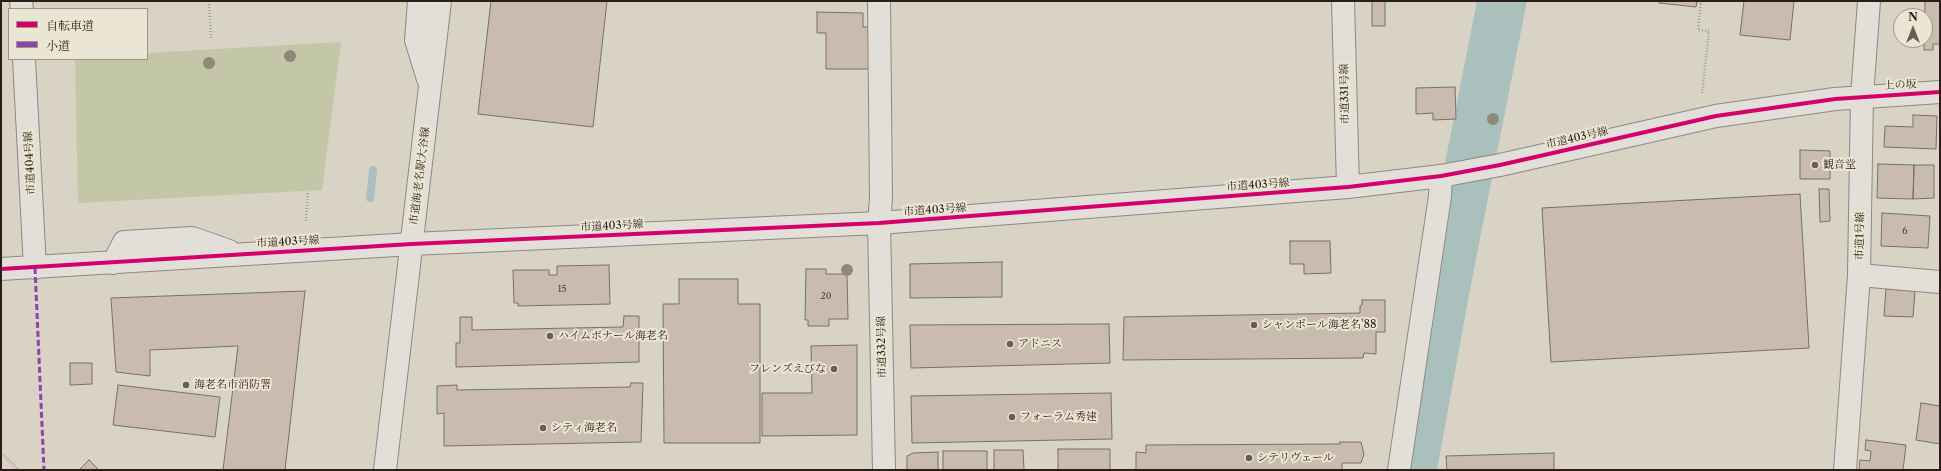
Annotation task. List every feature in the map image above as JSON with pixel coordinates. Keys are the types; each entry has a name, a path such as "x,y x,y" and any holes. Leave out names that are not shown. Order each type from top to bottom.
{"street":[{"path":"419,1 416,40 430,85"},
{"name":"市道海老名駅大谷線","path":"385,470 440,1"},
{"name":"市道332号線","path":"879,1 882,198 879,223 884,470"},
{"name":"市道331号線","path":"1343,1 1348,187"},
{"name":"市道1号線","path":"1845,470 1859,275 1862,96 1869,1"},
{"name":"市道404号線","path":"24,60 35,268"},
{"name":"上の坂","path":"1862,96 1940,92"},
{"name":"市道403号線","path":"1,269 412,244 879,223 1348,187 1447,175 1500,166 1716,116 1862,96"},
{"path":"1399,470 1440,196 1447,175"},
{"path":"1859,275 1940,282"}],"path":[{"path":"209,1 211,39"},
{"path":"1697,2 1701,2 1698,30 1709,31 1702,93"},
{"path":"306,221 308,191"},
{"path":"1,454 19,470"}],"green space":[{"path":"341,42 322,190 78,203 75,60 148,60 148,53"}],"building":[{"path":"491,1 607,1 593,127 478,114"},
{"path":"1372,1 1385,1 1385,26 1372,26"},
{"path":"1659,1 1697,1 1696,7 1659,3"},
{"path":"1744,1 1794,1 1790,40 1740,35"},
{"path":"1925,1 1940,1 1940,44 1933,44 1933,8 1925,8"},
{"path":"817,12 863,13 863,27 872,27 872,69 826,69 826,33 817,33"},
{"path":"1924,48 1933,48 1933,50 1924,50"},
{"path":"1455,87 1456,119 1433,120 1433,113 1416,114 1416,88"},
{"path":"1913,115 1937,116 1936,149 1884,147 1885,126 1913,127"},
{"name":"観音堂","path":"1800,150 1830,151 1830,179 1800,179"},
{"path":"1878,164 1914,165 1913,199 1877,198"},
{"path":"1914,165 1934,165 1934,198 1913,199"},
{"path":"1819,189 1829,189 1830,221 1820,222"},
{"path":"1800,194 1809,348 1551,362 1542,208"},
{"path":"1882,213 1930,216 1928,248 1881,246"},
{"path":"1290,241 1330,241 1331,273 1304,274 1304,264 1290,264"},
{"path":"1002,262 1002,297 910,298 910,264"},
{"path":"609,265 610,304 518,306 518,303 514,303 513,270 549,270 549,275 557,275 557,266"},
{"path":"806,269 826,269 826,274 847,274 848,319 829,319 829,326 808,326 808,320 805,320"},
{"path":"679,279 738,279 738,304 760,304 760,443 664,443 663,304 679,304"},
{"path":"1886,289 1915,291 1913,317 1884,316"},
{"path":"305,291 285,470 223,470 238,346 150,350 150,376 116,372 111,298"},
{"name":"シャンポール海老名'88","path":"1362,300 1385,300 1385,332 1376,332 1376,354 1364,353 1363,358 1123,360 1124,317 1360,313"},
{"name":"ハイムボナール海老名","path":"624,316 639,316 639,362 456,367 456,343 460,343 460,317 472,317 472,330 623,327"},
{"name":"アドニス","path":"1109,324 1110,363 911,368 910,325"},
{"name":"フレンズえびな","path":"857,345 857,435 762,436 762,393 812,393 811,346"},
{"path":"70,363 92,363 92,384 70,385"},
{"name":"シティ海老名","path":"631,383 643,383 641,442 444,446 444,413 437,414 437,386 457,385 457,390 630,387"},
{"path":"118,385 220,397 215,437 113,425"},
{"name":"フォーラム秀建","path":"1111,393 1112,439 912,443 911,396"},
{"path":"1921,403 1940,406 1940,444 1916,440"},
{"path":"1866,440 1906,445 1903,470 1859,470 1860,460 1870,461 1871,451 1865,450"},
{"name":"シテリヴェール","path":"1340,442 1361,442 1364,454 1361,463 1342,463 1342,470 1136,470 1136,452 1146,453 1146,445 1340,444"},
{"path":"1058,449 1110,449 1110,470 1058,470"},
{"path":"994,450 1023,450 1024,470 994,470"},
{"path":"943,451 987,451 987,470 943,470"},
{"path":"938,452 938,470 907,470 907,456 913,453"},
{"path":"1554,453 1554,470 1447,470 1446,456"},
{"path":"89,460 99,470 79,470"}],"waterway":[{"path":"1412,470 1448,274 1502,1"},
{"path":"370,198 373,170"}],"marked path":[{"path":"35,268 44,470"}],"cycle path":[{"path":"1,269 412,244 879,223 1348,187 1441,176 1500,165 1716,116 1835,99 1940,92"}],"place":[{"name":"観音堂","path":"1815,165"},
{"name":"シャンポール海老名'88","path":"1254,325"},
{"name":"ハイムボナール海老名","path":"550,336"},
{"name":"アドニス","path":"1010,344"},
{"name":"フレンズえびな","path":"834,369"},
{"name":"海老名市消防署","path":"186,385"},
{"name":"フォーラム秀建","path":"1012,417"},
{"name":"シティ海老名","path":"543,428"},
{"name":"シテリヴェール","path":"1249,458"}]}
